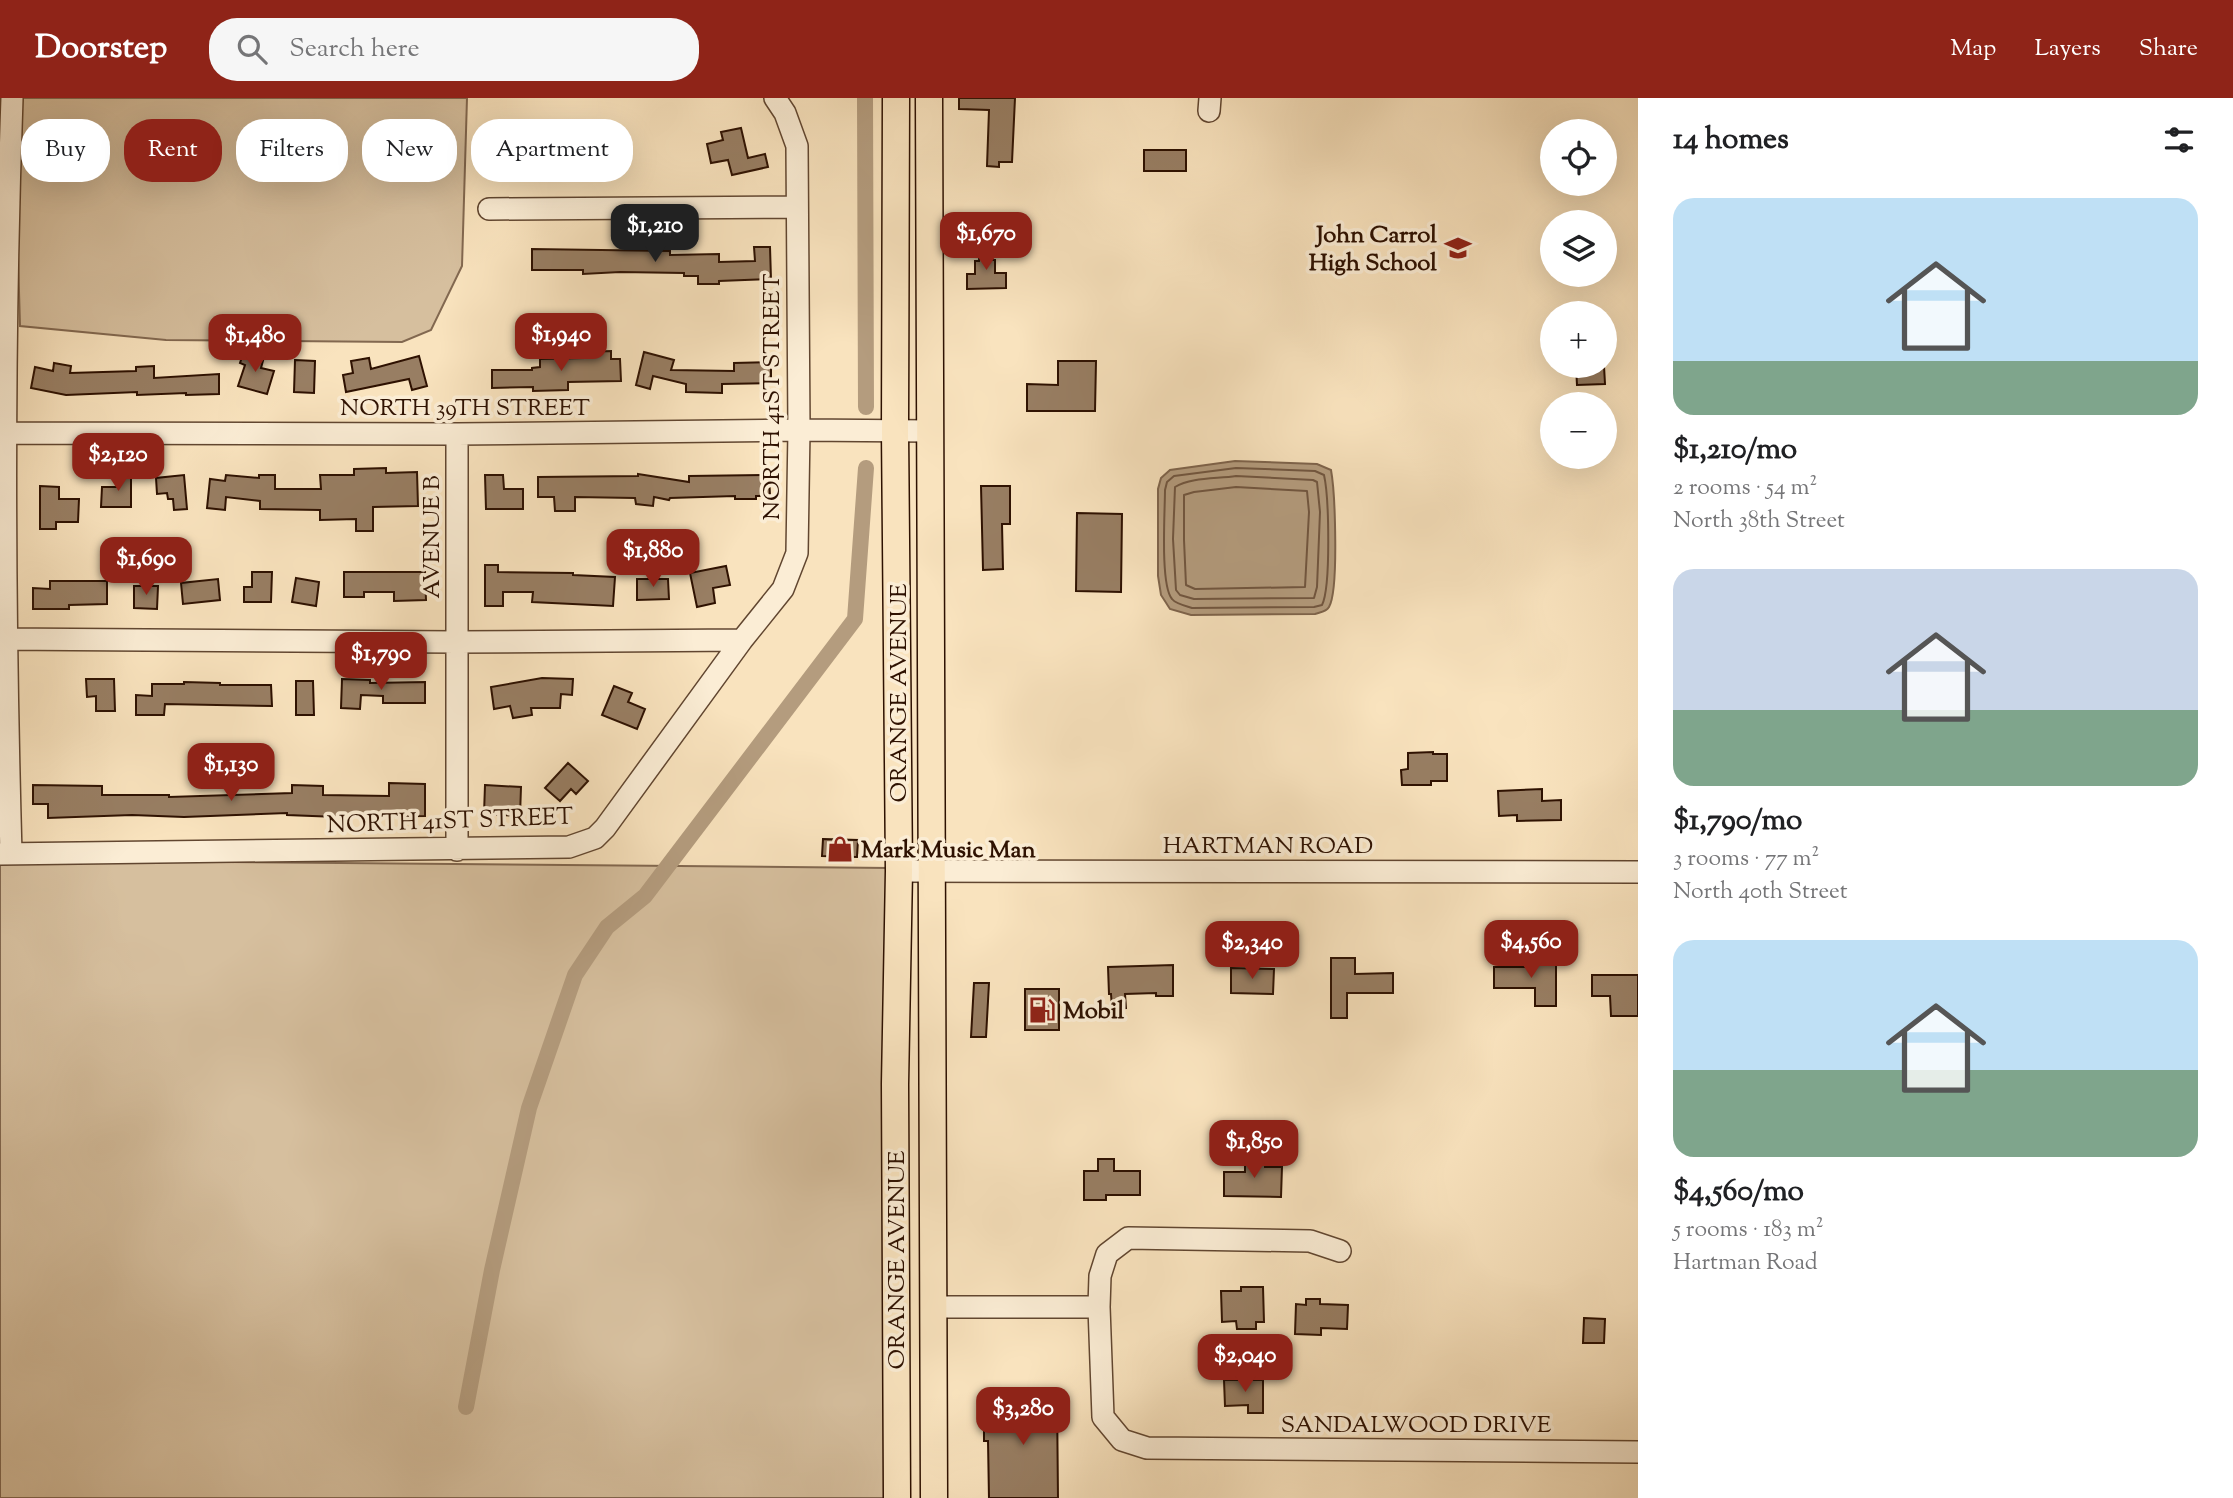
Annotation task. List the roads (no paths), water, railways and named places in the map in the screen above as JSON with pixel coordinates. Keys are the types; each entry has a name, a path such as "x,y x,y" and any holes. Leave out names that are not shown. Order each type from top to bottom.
{"main road":[{"name":"ORANGE AVENUE","path":"896,98 897,1498"},
{"name":"ORANGE AVENUE","path":"929,98 934,1498"},
{"path":"897,1373 904,1380 906,1387 906,1498"}],"street":[{"path":"5,854 2,639 4,201 12,98"},
{"name":"NORTH 41ST STREET","path":"5,854 569,847 595,838 783,589 797,552 797,146 785,113 775,98"},
{"path":"489,209 797,207"},
{"name":"NORTH 39TH STREET","path":"3,433 930,431"},
{"name":"AVENUE B","path":"457,434 457,850"},
{"path":"2,639 457,642 742,640"},
{"name":"HARTMAN ROAD","path":"898,871 1638,872"},
{"name":"SANDALWOOD DRIVE","path":"1340,1251 1310,1241 1128,1238 1107,1254 1100,1276 1103,1418 1122,1440 1147,1448 1638,1452"},
{"path":"934,1307 1099,1307"}],"water":[{"path":"1235,461 1317,464 1331,470 1335,562 1332,597 1325,611 1315,614 1191,615 1170,609 1161,595 1158,576 1158,489 1161,478 1170,470"}],"waterway":[{"path":"865,98 866,407"},
{"path":"466,1407 492,1270 529,1108 575,975 607,927 645,896 855,619 866,468"}],"place":[{"name":"John Carrol High School","path":"1458,248"},
{"name":"Mark Music Man","path":"840,849"},
{"name":"Mobil","path":"1042,1010"}]}
